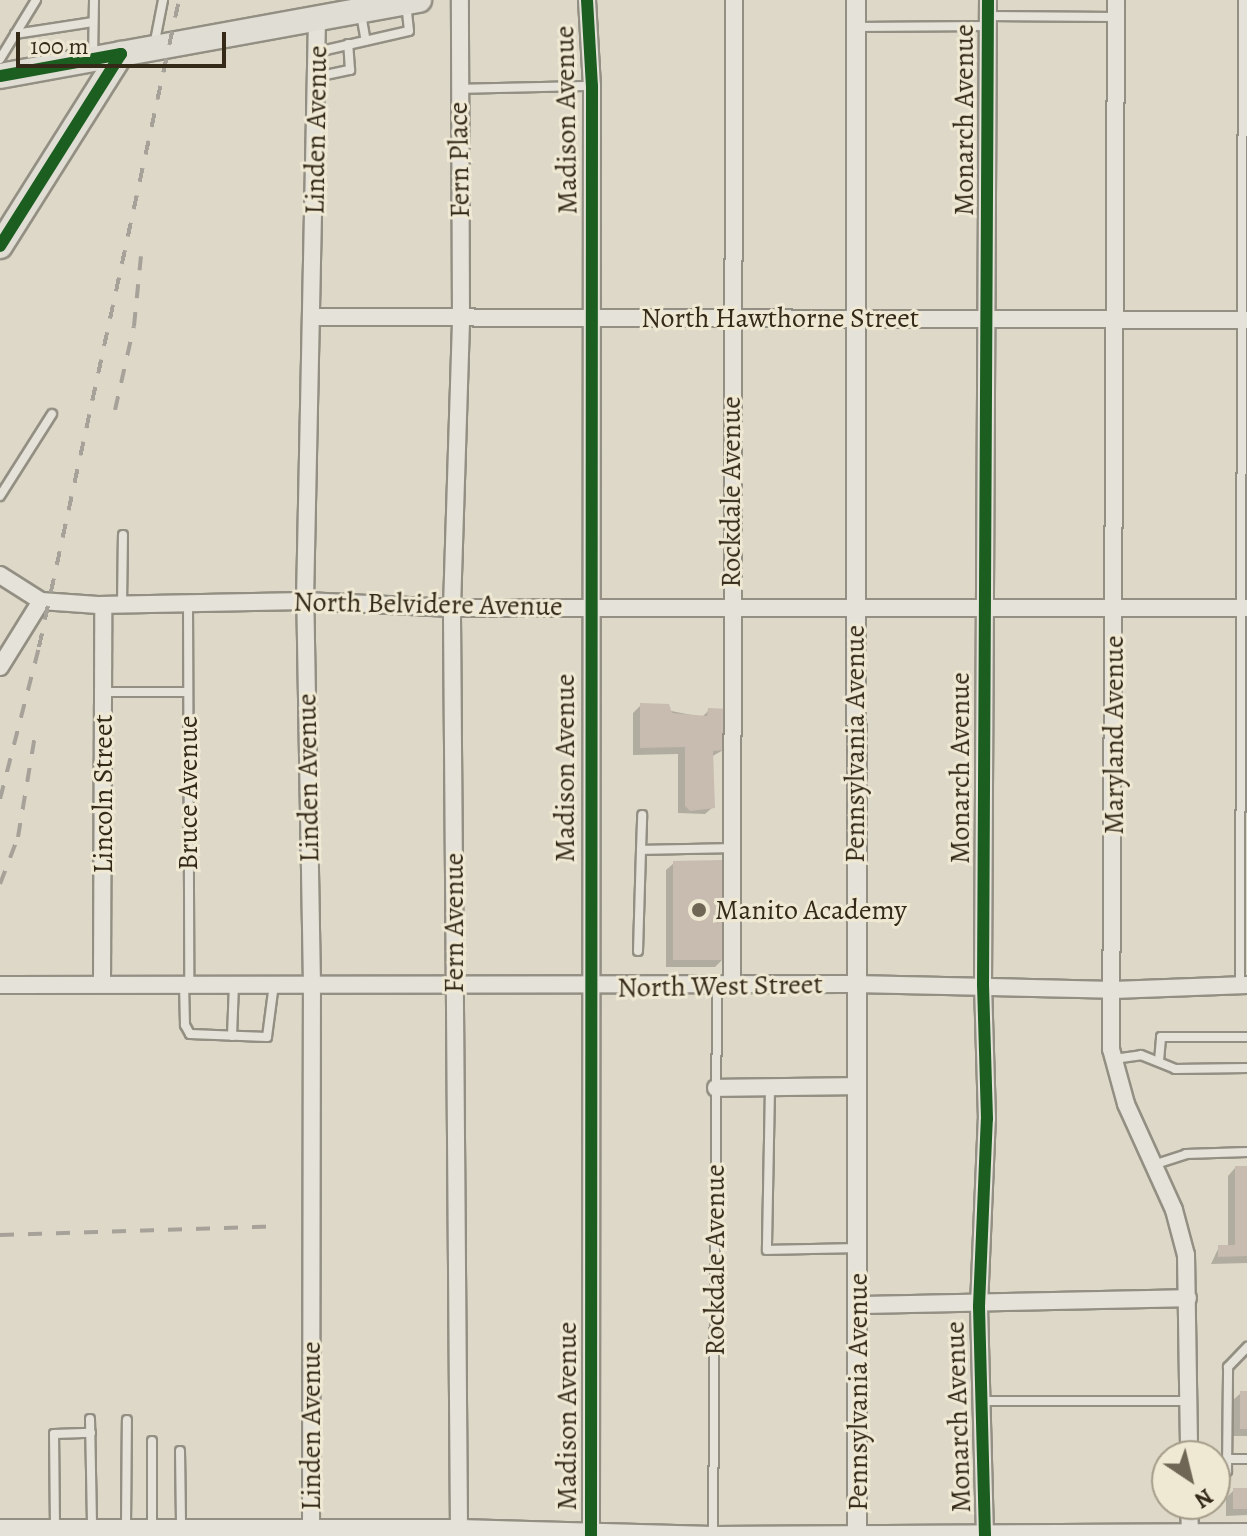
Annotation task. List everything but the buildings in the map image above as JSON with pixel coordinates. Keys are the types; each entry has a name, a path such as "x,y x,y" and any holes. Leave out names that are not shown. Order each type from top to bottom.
{"main road":[{"path":"0,76 412,1"},
{"path":"0,246 121,54"}],"street":[{"name":"Fern Place","path":"460,0 461,319"},
{"name":"Madison Avenue","path":"587,0 592,86 588,988 591,1533"},
{"name":"Rockdale Avenue","path":"724,985 733,848 730,316 734,0"},
{"name":"Pennsylvania Avenue","path":"856,0 859,315 854,984 859,1305 857,1535"},
{"name":"Maryland Avenue","path":"1116,9 1114,1059 1153,1165 1174,1210 1186,1255 1189,1440"},
{"name":"Monarch Avenue","path":"985,1533 979,1306 987,1119 983,985 988,14"},
{"name":"Linden Avenue","path":"311,1531 312,985 305,601 317,20"},
{"name":"North Hawthorne Street","path":"313,317 590,319 859,315 1244,320"},
{"name":"Fern Avenue","path":"459,1528 452,608 461,319"},
{"name":"North Belvidere Avenue","path":"0,575 41,601 103,605 305,601 452,608 1244,608"},
{"path":"0,667 41,601"},
{"name":"Lincoln Street","path":"102,984 103,605"},
{"name":"North West Street","path":"0,985 186,983 588,988 854,984 1113,990 1244,985"},
{"path":"716,1088 856,1086"},
{"path":"859,1305 979,1306 1188,1298"},
{"path":"0,1528 47,1530 126,1525 311,1531 459,1528 713,1535 1247,1532"}],"lane":[{"path":"0,59 36,0"},
{"path":"93,59 94,0"},
{"path":"153,47 163,0"},
{"path":"1243,0 1244,985"},
{"path":"317,52 409,31 412,1"},
{"path":"856,27 988,14 1116,9"},
{"path":"361,11 366,41"},
{"path":"15,34 93,22"},
{"path":"316,77 350,70 348,44"},
{"path":"458,89 592,86"},
{"path":"0,496 52,414"},
{"path":"122,605 123,535"},
{"name":"Bruce Avenue","path":"188,603 187,1032 232,1036"},
{"path":"103,692 188,692"},
{"path":"638,951 642,815"},
{"path":"641,850 733,848"},
{"path":"234,984 232,1036 271,1034 274,984"},
{"name":"Rockdale Avenue","path":"713,1535 716,1088 724,985"},
{"path":"1159,1061 1161,1037 1247,1037"},
{"path":"1114,1059 1141,1055 1175,1069 1247,1068"},
{"path":"770,1087 767,1250 858,1248"},
{"path":"1153,1165 1186,1154 1247,1152"},
{"path":"1227,1440 1228,1367 1247,1347"},
{"path":"983,1401 1188,1401"},
{"path":"90,1419 92,1526"},
{"path":"126,1525 127,1420"},
{"path":"47,1530 54,1434 91,1433"},
{"path":"152,1441 152,1526"},
{"path":"180,1451 181,1526"}],"railway":[{"path":"0,799 39,647 179,0"},
{"path":"115,410 134,326 142,246"},
{"path":"0,884 18,837 35,735"},
{"path":"0,1235 279,1226"}],"cycle path":[{"path":"587,0 592,86 591,1536"},
{"path":"985,1536 979,1306 987,1119 983,985 988,0"},
{"path":"0,76 121,54"},
{"path":"0,246 121,54"}],"place":[{"name":"Manito Academy","path":"699,910"}]}
